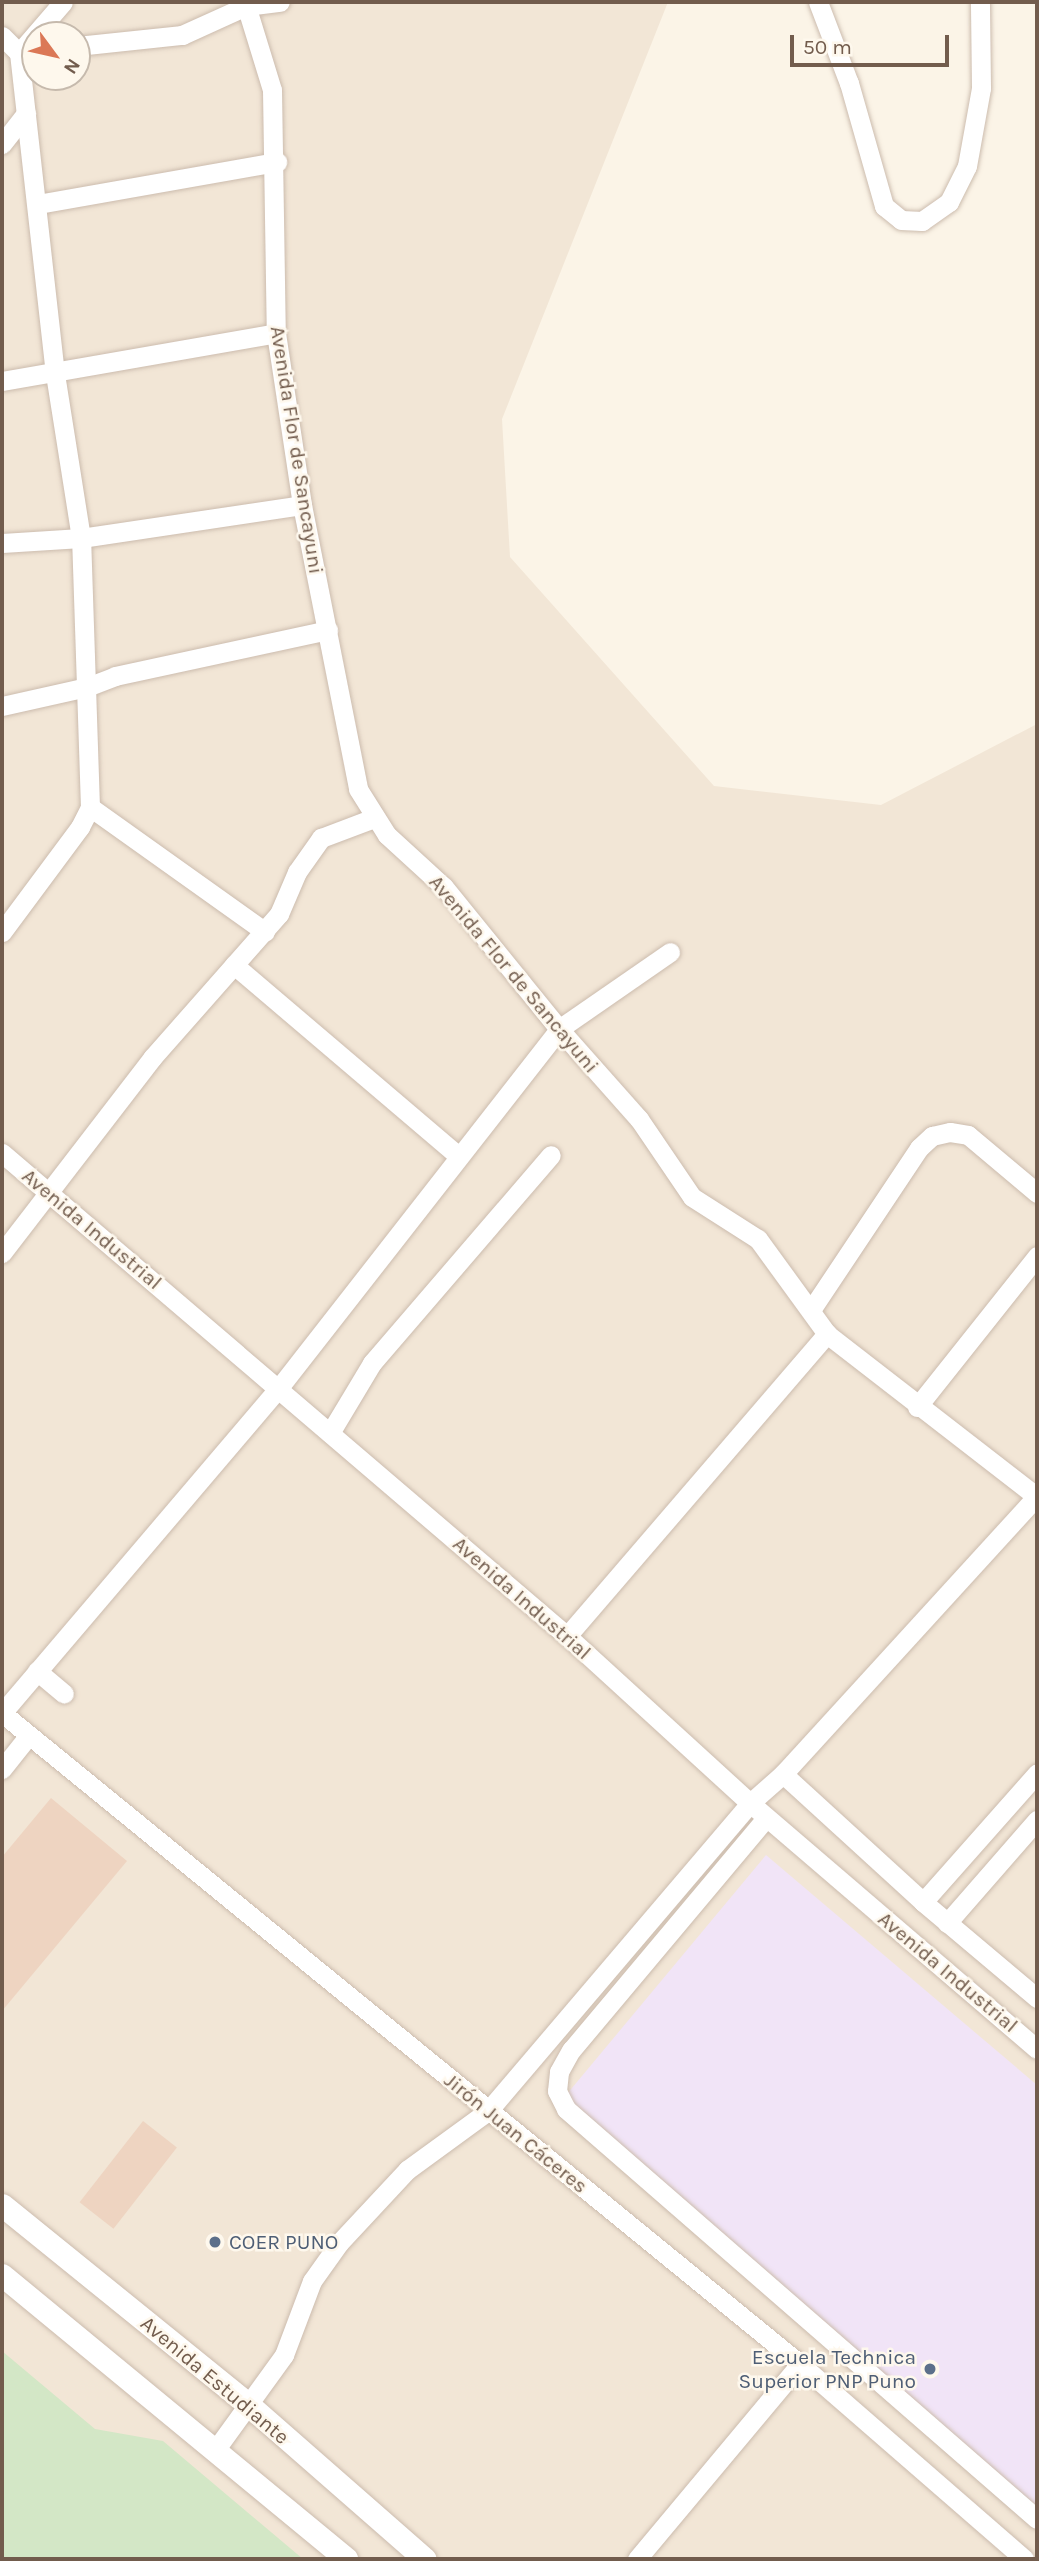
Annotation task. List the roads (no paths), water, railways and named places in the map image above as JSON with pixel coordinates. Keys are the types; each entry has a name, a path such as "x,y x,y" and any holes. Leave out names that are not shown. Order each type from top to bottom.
{"street":[{"path":"49,21 63,2"},
{"path":"91,45 182,35 246,4 280,2"},
{"path":"818,2 849,83 884,206 901,220 922,221 949,202 967,166 981,88 980,2"},
{"name":"Avenida Flor de Sancayuni","path":"246,4 272,90 277,162 276,333 302,505 328,630 344,735 358,789 374,818 444,887 559,1029 639,1119 692,1197 758,1239 827,1334 917,1407 1037,1497"},
{"path":"2,36 21,48"},
{"path":"2,932 80,827 90,807 81,538 55,374 26,113 26,91"},
{"path":"2,144 26,113"},
{"path":"38,204 277,162"},
{"path":"2,381 55,374 248,334 276,333"},
{"path":"2,543 81,538 302,505"},
{"path":"2,706 87,687 115,676 328,630"},
{"path":"90,807 265,932"},
{"path":"2,1254 152,1058 265,932 321,838 374,818"},
{"path":"2,1713 278,1388 457,1155 559,1029 670,952"},
{"path":"234,965 457,1155"},
{"path":"811,1310 919,1149 932,1136 950,1132 968,1135 1037,1194"},
{"name":"Avenida Industrial","path":"2,1153 567,1636 766,1818 1037,2049"},
{"path":"330,1433 372,1363 551,1155"},
{"path":"917,1407 1037,1256"},
{"path":"567,1636 827,1334"},
{"path":"216,2449 250,2406 284,2355 312,2281 339,2243 407,2170 488,2111 750,1803 783,1774 1037,1497"},
{"path":"37,1671 64,1694"},
{"name":"Jirón Juan Cáceres","path":"2,1713 800,2364 1024,2559"},
{"path":"2,1769 29,1735"},
{"path":"923,1902 1037,1773"},
{"name":"Avenida Industrial","path":"783,1774 923,1902 1037,1998"},
{"path":"766,1818 571,2050 559,2072 557,2091 566,2109 1037,2519"},
{"path":"947,1923 1037,1820"},
{"name":"Avenida Estudiante","path":"2,2205 250,2406 425,2559"},
{"path":"2,2275 346,2559"},
{"path":"637,2559 800,2364"}],"place":[{"name":"COER PUNO","path":"215,2242"},
{"name":"Escuela Technica Superior PNP Puno","path":"930,2369"}]}
